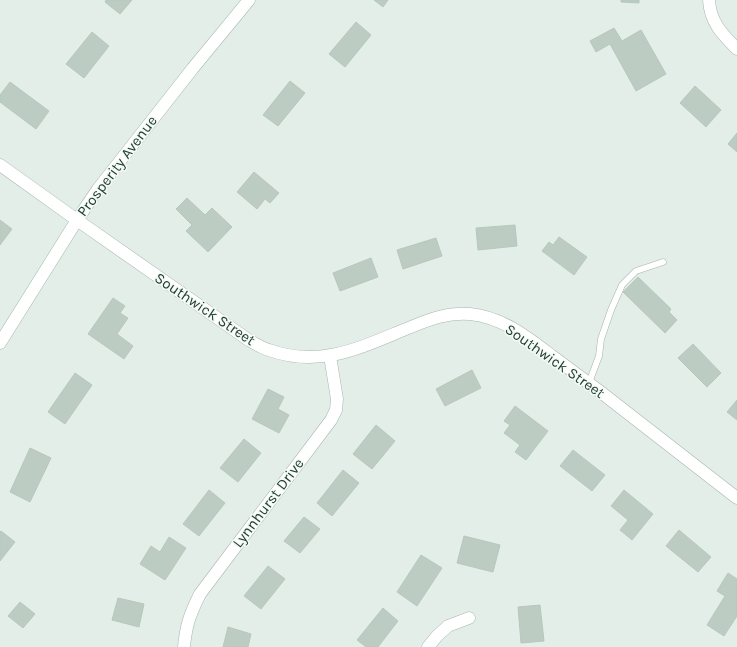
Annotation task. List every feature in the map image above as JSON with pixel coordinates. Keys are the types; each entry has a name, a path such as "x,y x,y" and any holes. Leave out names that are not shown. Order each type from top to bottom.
{"street":[{"name":"Prosperity Avenue","path":"0,343 98,189 192,68 249,0"},
{"path":"709,0 713,21 721,34 737,49"},
{"name":"Southwick Street","path":"0,165 250,341 269,350 289,355 310,357 330,356 349,352 431,319 451,314 469,314 503,323 520,333 589,384 737,498"},
{"name":"Lynnhurst Drive","path":"184,647 191,613 200,594 331,420 336,410 337,399 330,356"},
{"path":"428,647 448,626 469,618"}],"lane":[{"path":"589,384 599,356 601,339 622,285 636,271 663,262"}],"building":[{"path":"106,0 132,0 120,14 105,2"},
{"path":"374,0 388,0 383,7"},
{"path":"621,0 639,0 639,3 621,2"},
{"path":"356,22 371,35 345,67 329,54"},
{"path":"614,28 622,41 641,30 666,74 636,91 610,44 596,52 590,41"},
{"path":"92,32 109,46 84,78 66,64"},
{"path":"290,81 305,93 278,126 263,115"},
{"path":"10,82 49,111 36,129 0,102 0,95"},
{"path":"695,86 721,110 706,127 680,103"},
{"path":"737,133 737,152 728,144"},
{"path":"254,172 279,193 270,203 265,199 257,209 237,192"},
{"path":"187,198 205,215 212,208 232,227 208,252 186,231 192,225 176,209"},
{"path":"0,220 12,229 0,245"},
{"path":"515,225 517,246 478,250 476,228"},
{"path":"559,237 587,257 574,275 542,251 549,242 553,245"},
{"path":"436,238 442,256 403,269 397,250"},
{"path":"371,258 378,277 340,291 333,273"},
{"path":"638,277 671,309 669,312 677,320 665,333 623,292"},
{"path":"113,298 125,306 120,313 128,318 117,334 133,346 124,359 88,334"},
{"path":"693,344 721,373 707,387 678,358"},
{"path":"472,370 481,388 445,406 436,389"},
{"path":"75,373 92,385 65,424 48,412"},
{"path":"268,389 284,397 278,409 289,415 279,433 252,419"},
{"path":"737,400 737,420 727,412"},
{"path":"515,406 548,431 526,460 515,452 520,445 504,433 510,425 504,421"},
{"path":"376,425 395,441 372,469 353,454"},
{"path":"244,439 261,453 238,482 220,468"},
{"path":"30,448 51,458 30,502 10,492"},
{"path":"573,450 605,475 592,491 560,466"},
{"path":"343,470 359,483 332,516 317,503"},
{"path":"209,490 225,503 199,536 183,524"},
{"path":"624,490 653,514 632,540 620,530 628,520 611,506"},
{"path":"304,517 320,529 300,553 284,541"},
{"path":"679,530 711,557 698,572 666,546"},
{"path":"1,531 15,542 0,561 0,532"},
{"path":"464,536 500,545 493,572 457,563"},
{"path":"169,537 186,548 165,580 140,564 151,546 160,552"},
{"path":"421,555 442,568 417,606 397,592"},
{"path":"268,566 285,579 261,609 244,596"},
{"path":"728,573 737,579 737,616 724,636 707,625 725,596 717,591"},
{"path":"118,598 144,604 139,627 112,620"},
{"path":"20,602 35,614 23,628 8,616"},
{"path":"540,605 544,641 521,643 518,607"},
{"path":"383,608 398,621 378,647 366,647 357,640"},
{"path":"228,627 251,634 248,647 223,647"}]}
